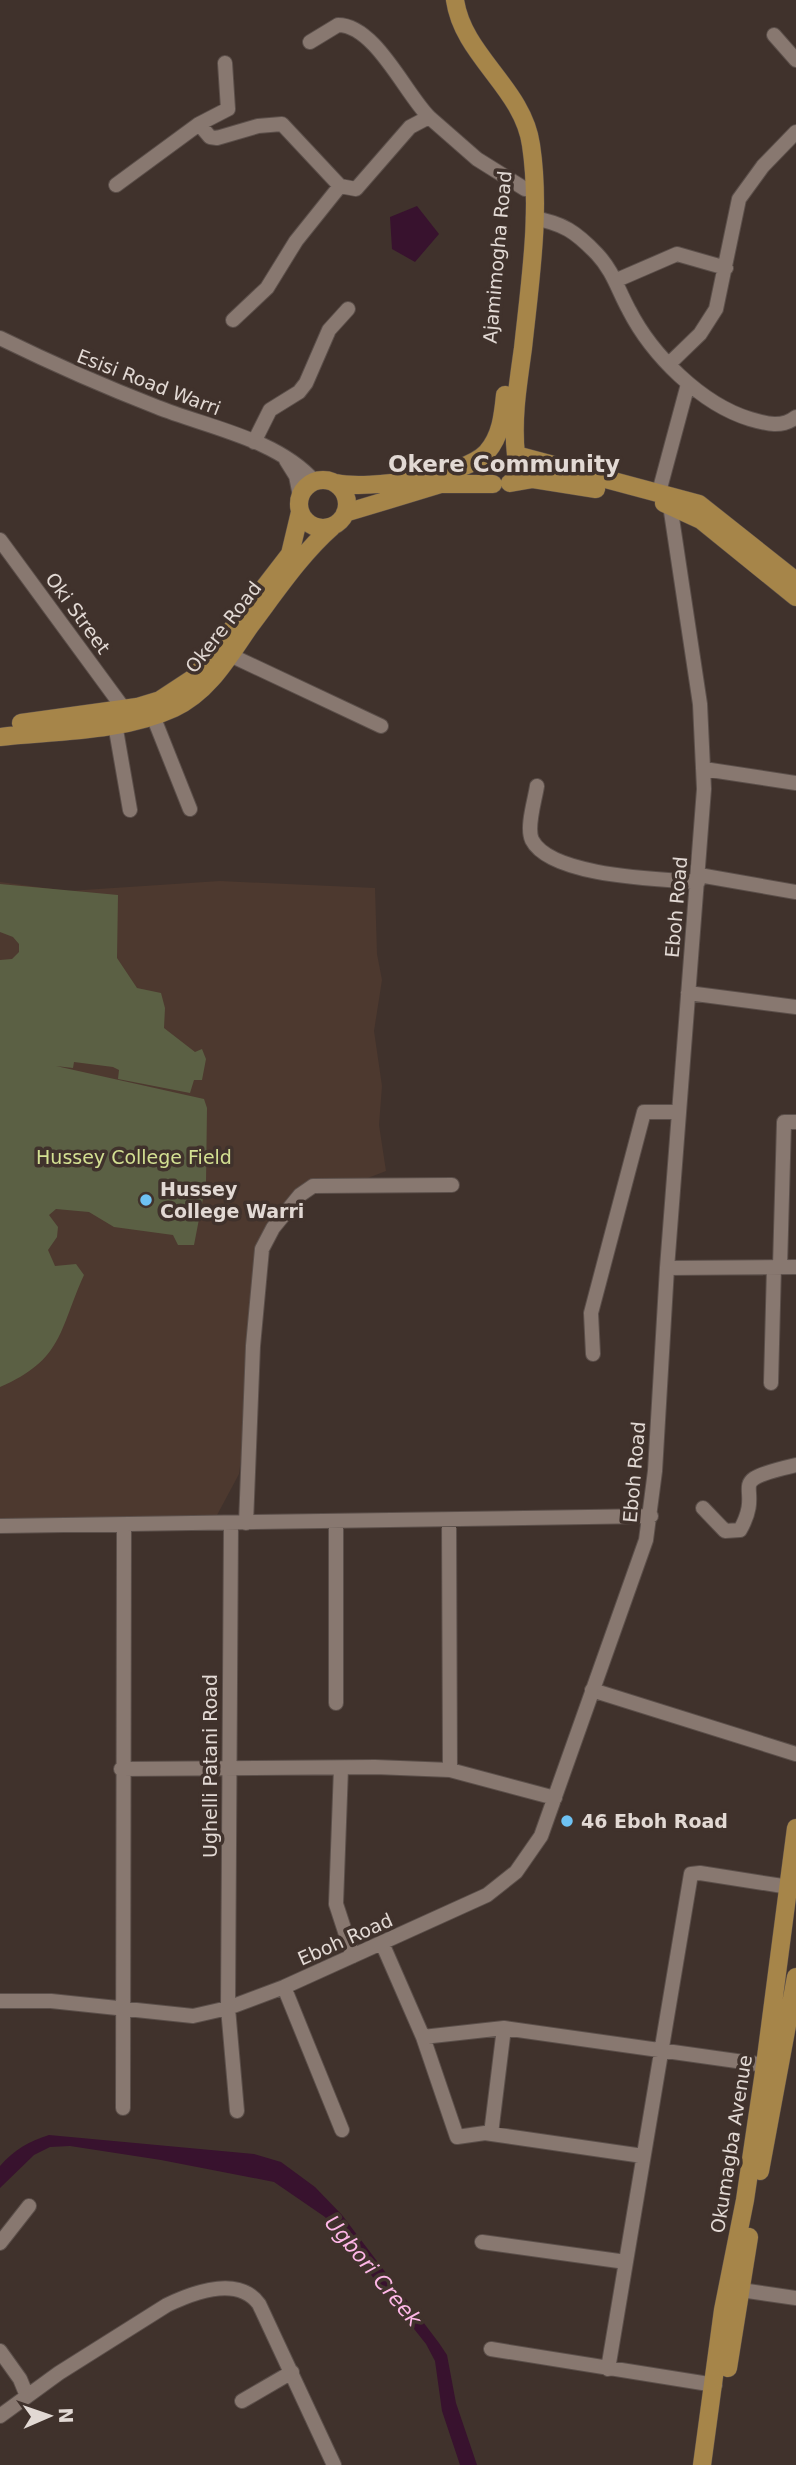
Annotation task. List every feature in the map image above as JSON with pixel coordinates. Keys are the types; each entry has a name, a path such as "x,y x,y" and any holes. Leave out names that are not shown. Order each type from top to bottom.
{"main road":[{"name":"Ajamimogha Road","path":"444,0 452,31 507,103 516,120 525,161 520,270 504,407 497,436 487,453"},
{"name":"Ajamimogha Road","path":"455,0 462,26 525,118 533,169 532,272 514,428 516,455"},
{"path":"796,581 711,510 687,499 664,498 556,481 441,484 345,513 332,527 310,524 300,504 314,481 388,485 461,467 502,447 516,455 664,498 701,520 796,597"},
{"path":"487,453 481,470 501,484"},
{"path":"501,484 519,474 516,455"},
{"path":"336,483 346,496 345,513"},
{"name":"Okere Road","path":"0,737 120,716 160,701 195,677 290,554 300,504"},
{"name":"Okere Road","path":"0,724 153,716 192,696 206,685 310,549 332,527"},
{"name":"Okumagba Avenue","path":"702,2465 715,2385 723,2310 745,2200 765,2065 796,1828"},
{"name":"Okumagba Avenue","path":"713,2465 796,1977"}],"street":[{"path":"310,42 338,25 356,28 404,80 429,117 477,159 525,190"},
{"path":"774,35 796,60"},
{"path":"116,185 199,124 228,109 225,63"},
{"path":"199,124 210,137 217,138 258,126 282,124 340,186 356,189 362,186 410,127 429,117"},
{"path":"670,363 699,334 716,309 726,268 732,218 739,199 763,166 796,132"},
{"path":"233,320 267,288 296,241 340,186"},
{"path":"533,218 560,222 598,255 617,280 628,309 655,351 670,363 688,384 707,398 747,418 777,425 787,424 796,417"},
{"path":"617,280 677,254 726,268"},
{"path":"254,442 270,410 299,392 306,383 329,330 348,309"},
{"name":"Esisi Road Warri","path":"0,338 77,375 254,442 303,469 314,481"},
{"path":"664,498 688,384"},
{"path":"285,459 296,476 300,504"},
{"name":"Eboh Road","path":"0,2001 51,2001 193,2016 228,2008 284,1987 487,1895 516,1872 541,1836 646,1540 651,1516 704,769 700,704 664,498"},
{"name":"Oki Street","path":"0,540 120,716"},
{"path":"230,655 381,726"},
{"path":"120,716 130,810"},
{"path":"153,716 190,809"},
{"path":"704,769 796,783"},
{"path":"537,786 531,831 533,841 541,849 567,863 611,876 698,878 796,892"},
{"path":"688,993 796,1007"},
{"path":"593,1354 591,1313 644,1112 679,1112"},
{"path":"771,1383 784,1122 796,1122"},
{"name":"Ughelli Patani Road","path":"237,2110 228,2008 229,1770 238,1523 265,1239 300,1195 313,1186 452,1185"},
{"path":"667,1268 796,1267"},
{"path":"703,1508 725,1531 740,1530 746,1520 747,1485 753,1477 796,1465"},
{"path":"0,1526 651,1516"},
{"path":"449,1520 450,1769"},
{"path":"336,1522 336,1703"},
{"path":"123,2108 121,1769 124,1526"},
{"path":"592,1690 796,1754"},
{"path":"341,1768 335,1904 353,1956"},
{"path":"121,1769 450,1769 555,1798"},
{"path":"608,2369 659,2050 683,1933 687,1885 691,1874 789,1886"},
{"path":"382,1943 423,2037 457,2137 491,2134 643,2156"},
{"path":"284,1987 342,2130"},
{"path":"423,2037 504,2028 765,2065"},
{"path":"491,2134 504,2028"},
{"path":"0,2243 29,2206"},
{"path":"482,2242 626,2262"},
{"path":"0,2416 167,2305 185,2297 220,2288 238,2288 256,2299 334,2465"},
{"path":"741,2290 796,2298"},
{"path":"491,2349 715,2385"},
{"path":"0,2351 20,2379 27,2396"},
{"path":"242,2401 292,2372"}],"shaded area":[{"name":"Hussey College Warri","path":"220,881 375,888 377,954 382,980 374,1031 382,1086 379,1125 386,1171 360,1181 311,1178 270,1228 239,1474 216,1517 0,1522 0,882 68,891"}],"green space":[{"name":"Hussey College Field","path":"0,884 118,895 117,958 137,988 161,993 165,1008 164,1028 195,1052 202,1049 206,1059 202,1080 194,1080 190,1093 118,1079 119,1070 113,1067 74,1062 73,1068 56,1066 204,1099 207,1108 206,1183 194,1245 178,1245 173,1235 114,1227 89,1212 56,1209 49,1215 58,1227 57,1237 48,1250 55,1266 76,1264 84,1275 63,1327 48,1354 21,1377 0,1387 0,960 12,959 19,952 19,944 13,937 0,932"}],"water":[{"path":"417,206 439,234 415,262 392,249 390,217"},
{"name":"Ugbori Creek","path":"49,2135 254,2154 281,2162 315,2187 342,2215 447,2355 456,2403 477,2465 460,2465 442,2411 435,2361 426,2344 325,2217 274,2182 70,2146 50,2147 34,2155 0,2188 0,2166 22,2147"}],"place":[{"name":"Hussey College Warri","path":"146,1200"},
{"name":"46 Eboh Road","path":"567,1821"}],"district":[{"name":"Okere Community","path":"504,464"}]}
